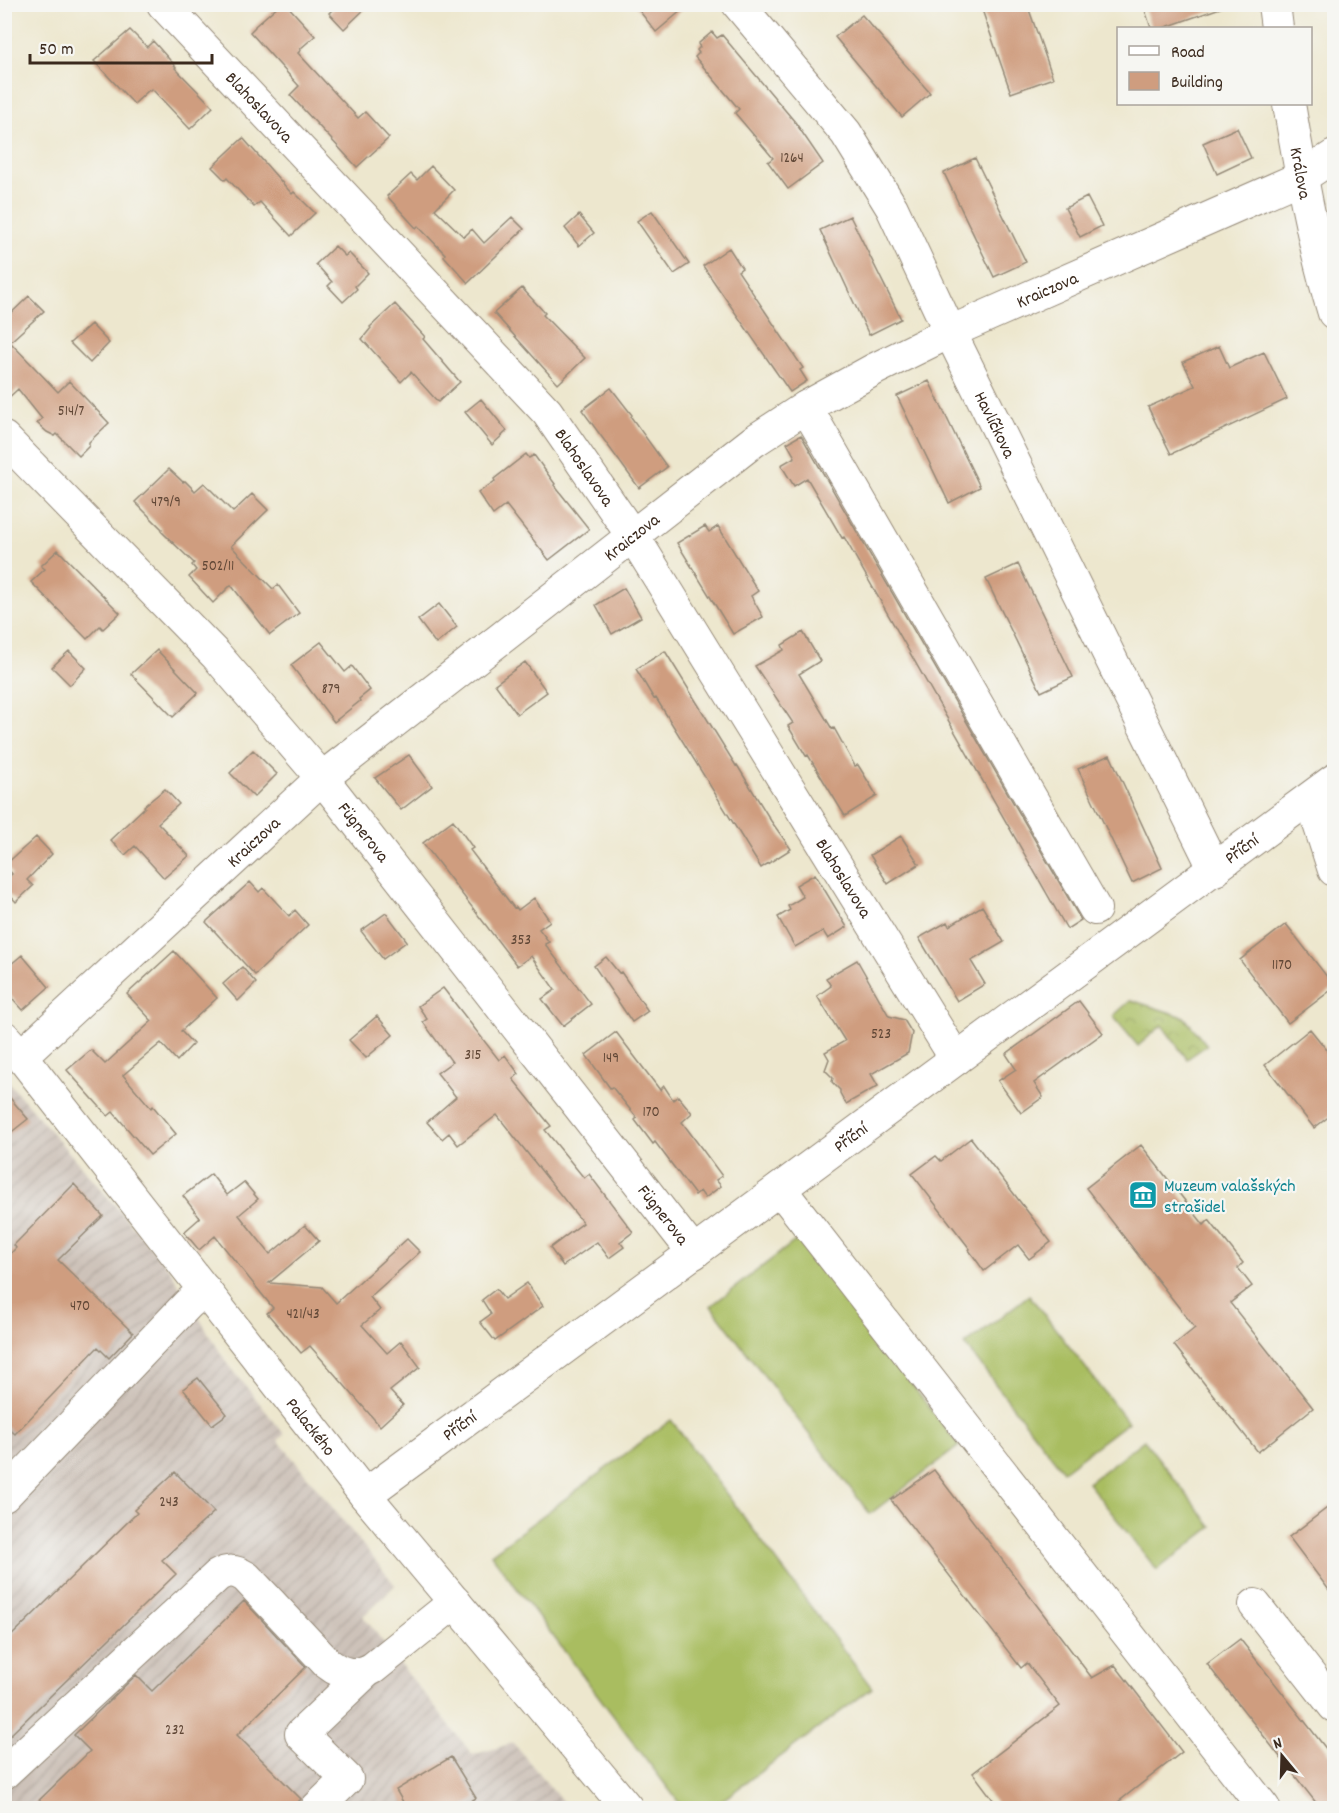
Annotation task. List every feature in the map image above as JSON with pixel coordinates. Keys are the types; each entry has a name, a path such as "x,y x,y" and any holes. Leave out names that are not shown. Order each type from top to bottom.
{"street":[{"name":"Blahoslavova","path":"163,4 547,412 633,536 957,1059"},
{"name":"Havlíčkova","path":"738,4 846,133 892,208 950,332 1215,870"},
{"path":"1274,4 1277,27"},
{"name":"Králova","path":"1289,105 1316,245 1335,313"},
{"name":"Kraiczova","path":"13,1047 322,778 754,441 806,407 875,369 950,332 1302,177 1335,156"},
{"path":"806,407 1095,909"},
{"name":"Fügnerova","path":"4,438 216,655 322,778 694,1253"},
{"path":"1323,790 1335,870"},
{"name":"Příční","path":"365,1495 1323,790"},
{"name":"Palackého","path":"13,1047 145,1233 205,1290 365,1495 627,1809"},
{"path":"780,1189 1264,1809"},
{"path":"4,1496 188,1304 205,1290"},
{"path":"4,1773 217,1576 231,1571 239,1572 246,1577 336,1670 350,1675 373,1668 455,1602"},
{"path":"1255,1605 1335,1706"},
{"path":"317,1809 347,1779 301,1734 365,1672"}],"shaded area":[{"path":"4,1077 168,1267 225,1360 284,1434 278,1440 395,1585 363,1616 473,1755 513,1743 568,1808 5,1808"}],"green space":[{"path":"1131,1000 1184,1017 1207,1045 1187,1059 1162,1025 1138,1046 1113,1016"},
{"path":"799,1238 959,1446 870,1514 711,1306"},
{"path":"1029,1295 1128,1422 1063,1471 965,1345"},
{"path":"671,1420 872,1688 712,1808 683,1808 491,1554"},
{"path":"1144,1440 1212,1527 1157,1570 1088,1483"}],"building":[{"path":"280,4 286,4 315,36 298,53 358,118 365,112 389,138 357,167 290,95 299,86 250,32"},
{"path":"338,4 370,4 344,29 329,13"},
{"path":"634,4 689,4 656,32"},
{"path":"980,4 1027,4 1053,78 1011,93"},
{"path":"1143,4 1222,4 1223,7 1166,27 1151,27"},
{"path":"862,15 930,93 902,117 835,37"},
{"path":"130,30 147,47 153,41 175,68 213,107 190,129 152,89 134,104 94,61"},
{"path":"712,32 717,38 722,35 795,122 823,163 788,189 768,162 773,158 735,113 739,109 695,57 699,53 698,44"},
{"path":"1237,128 1251,158 1217,174 1203,143"},
{"path":"243,138 292,194 294,192 315,213 291,236 260,202 254,207 227,178 225,180 212,167"},
{"path":"975,158 1026,262 994,277 944,173"},
{"path":"431,166 454,190 435,209 464,237 472,229 484,243 512,217 524,229 468,283 444,256 445,254 418,226 416,228 387,196 411,174 417,180"},
{"path":"1087,197 1102,226 1080,237 1065,208"},
{"path":"652,211 689,264 674,274 637,221"},
{"path":"579,215 594,233 579,246 565,228"},
{"path":"850,216 901,319 869,335 820,230"},
{"path":"335,246 345,256 349,253 368,273 355,286 357,289 343,302 328,286 332,282 316,264"},
{"path":"729,248 742,268 738,271 803,368 800,370 807,381 790,392 703,266"},
{"path":"522,288 545,313 543,315 585,358 558,384 494,313"},
{"path":"29,296 44,311 10,342 58,392 69,381 109,423 89,442 89,446 79,456 57,434 55,436 47,432 37,423 42,419 18,389 4,402 4,320"},
{"path":"395,304 425,337 423,339 460,382 438,402 411,372 401,382 362,339 370,327"},
{"path":"91,324 109,343 90,363 70,343"},
{"path":"1219,346 1229,368 1264,352 1287,399 1171,454 1148,407 1195,386 1183,362"},
{"path":"929,381 980,487 949,503 897,396"},
{"path":"611,388 667,467 639,488 582,410"},
{"path":"481,399 507,431 492,445 465,412"},
{"path":"801,435 1081,920 1067,929 844,537 842,538 807,478 794,486 781,465 795,457 787,443"},
{"path":"526,454 529,458 534,455 554,485 589,529 549,560 506,505 493,515 478,493"},
{"path":"169,469 195,491 204,483 233,512 252,494 268,510 231,546 273,589 278,585 299,613 270,635 231,585 213,603 189,577 196,570 192,565 194,563 135,502"},
{"path":"705,526 709,532 718,526 758,591 751,596 763,617 733,634 677,543"},
{"path":"58,550 120,613 103,629 100,626 87,639 31,582 45,569 41,566"},
{"path":"1018,564 1073,677 1041,692 986,579"},
{"path":"624,588 641,617 612,634 596,605"},
{"path":"439,604 457,627 436,644 418,620"},
{"path":"803,632 820,661 799,674 832,729 834,728 855,766 858,765 877,796 845,816 788,726 793,723 755,666 784,650 782,645"},
{"path":"321,642 345,672 352,666 370,690 334,722 291,665"},
{"path":"157,650 198,693 173,717 131,674"},
{"path":"69,651 86,668 70,685 52,667"},
{"path":"665,651 771,821 791,849 761,868 636,669"},
{"path":"525,662 547,692 517,714 495,684"},
{"path":"253,750 277,774 254,797 230,773"},
{"path":"409,755 432,786 401,810 375,778"},
{"path":"1110,755 1162,868 1132,883 1078,769"},
{"path":"165,789 179,804 158,823 189,856 164,878 135,846 125,855 110,840 144,806"},
{"path":"453,820 473,848 470,850 514,908 518,910 534,898 550,921 539,929 549,942 545,944 591,1004 563,1026 542,999 555,990 531,956 517,966 423,843"},
{"path":"901,836 919,864 888,884 870,855"},
{"path":"36,837 52,854 27,880 33,886 16,902 4,889 4,881 12,874 5,865"},
{"path":"815,874 847,927 828,939 823,931 795,947 778,917 790,910 788,906 803,897 796,885"},
{"path":"250,882 259,892 263,888 289,916 295,910 308,925 255,975 206,922"},
{"path":"982,906 1004,942 971,961 985,984 957,1001 919,938 947,922 949,926"},
{"path":"386,913 407,941 383,959 361,931"},
{"path":"1286,924 1335,987 1288,1023 1240,960"},
{"path":"174,951 217,998 181,1031 193,1044 177,1061 161,1043 123,1075 176,1134 150,1155 113,1112 108,1116 67,1070 91,1050 105,1064 152,1021 127,994"},
{"path":"22,955 49,987 23,1010 4,989 4,970"},
{"path":"606,957 619,973 621,972 648,1011 632,1022 594,966"},
{"path":"857,960 889,1016 904,1020 912,1033 908,1053 871,1074 878,1086 846,1104 840,1090 832,1082 833,1078 825,1070 829,1059 825,1052 845,1041 817,996 831,986 826,978"},
{"path":"242,967 256,983 238,1001 223,984"},
{"path":"443,988 499,1060 505,1055 519,1074 513,1079 551,1126 545,1130 584,1178 589,1174 633,1232 620,1242 624,1247 609,1258 597,1242 563,1266 550,1248 583,1223 497,1115 458,1145 449,1133 442,1139 427,1122 456,1097 437,1073 452,1062 423,1022 427,1019 418,1006"},
{"path":"1079,1001 1103,1033 1034,1083 1043,1097 1021,1113 998,1081 1016,1069 1006,1054"},
{"path":"377,1016 393,1035 366,1058 349,1040"},
{"path":"1310,1029 1335,1060 1335,1112 1314,1128 1265,1065"},
{"path":"616,1032 660,1090 664,1086 673,1100 678,1096 692,1113 682,1122 722,1176 716,1180 721,1186 705,1198 700,1191 695,1195 655,1142 653,1144 635,1120 637,1118 612,1087 610,1088 586,1055"},
{"path":"4,1091 28,1119 4,1138"},
{"path":"971,1138 1051,1242 1029,1259 1018,1245 984,1271 970,1249 912,1174 936,1156 941,1161"},
{"path":"1141,1145 1204,1225 1209,1220 1243,1263 1238,1268 1252,1286 1230,1303 1313,1408 1258,1452 1174,1345 1195,1328 1086,1188"},
{"path":"211,1174 227,1195 244,1182 258,1199 239,1215 270,1254 305,1225 319,1241 269,1283 322,1287 336,1303 407,1239 420,1252 370,1297 380,1310 362,1325 387,1353 401,1341 420,1367 390,1391 403,1405 380,1426 310,1346 301,1353 267,1313 273,1308 215,1236 199,1250 184,1232 200,1218 183,1196"},
{"path":"74,1184 103,1216 58,1260 133,1333 109,1358 98,1347 15,1434 4,1424 4,1260 16,1248 14,1245"},
{"path":"527,1283 543,1306 495,1341 480,1322 491,1314 482,1300 496,1289 504,1299"},
{"path":"198,1378 227,1414 212,1425 183,1389"},
{"path":"934,1470 1092,1678 1115,1665 1182,1752 1109,1809 1000,1809 973,1773 1060,1706 1027,1663 1021,1668 891,1500"},
{"path":"175,1472 214,1512 162,1560 176,1574 4,1741 4,1643 137,1513 134,1510"},
{"path":"1335,1502 1335,1598 1289,1537"},
{"path":"244,1601 306,1667 237,1735 301,1799 291,1809 30,1809 90,1751 74,1735 136,1675 152,1691"},
{"path":"1240,1639 1335,1760 1335,1809 1321,1809 1207,1664"},
{"path":"451,1757 476,1798 459,1809 407,1809 396,1790"}],"place":[{"name":"Muzeum valašských strašidel","path":"1143,1195"}]}
